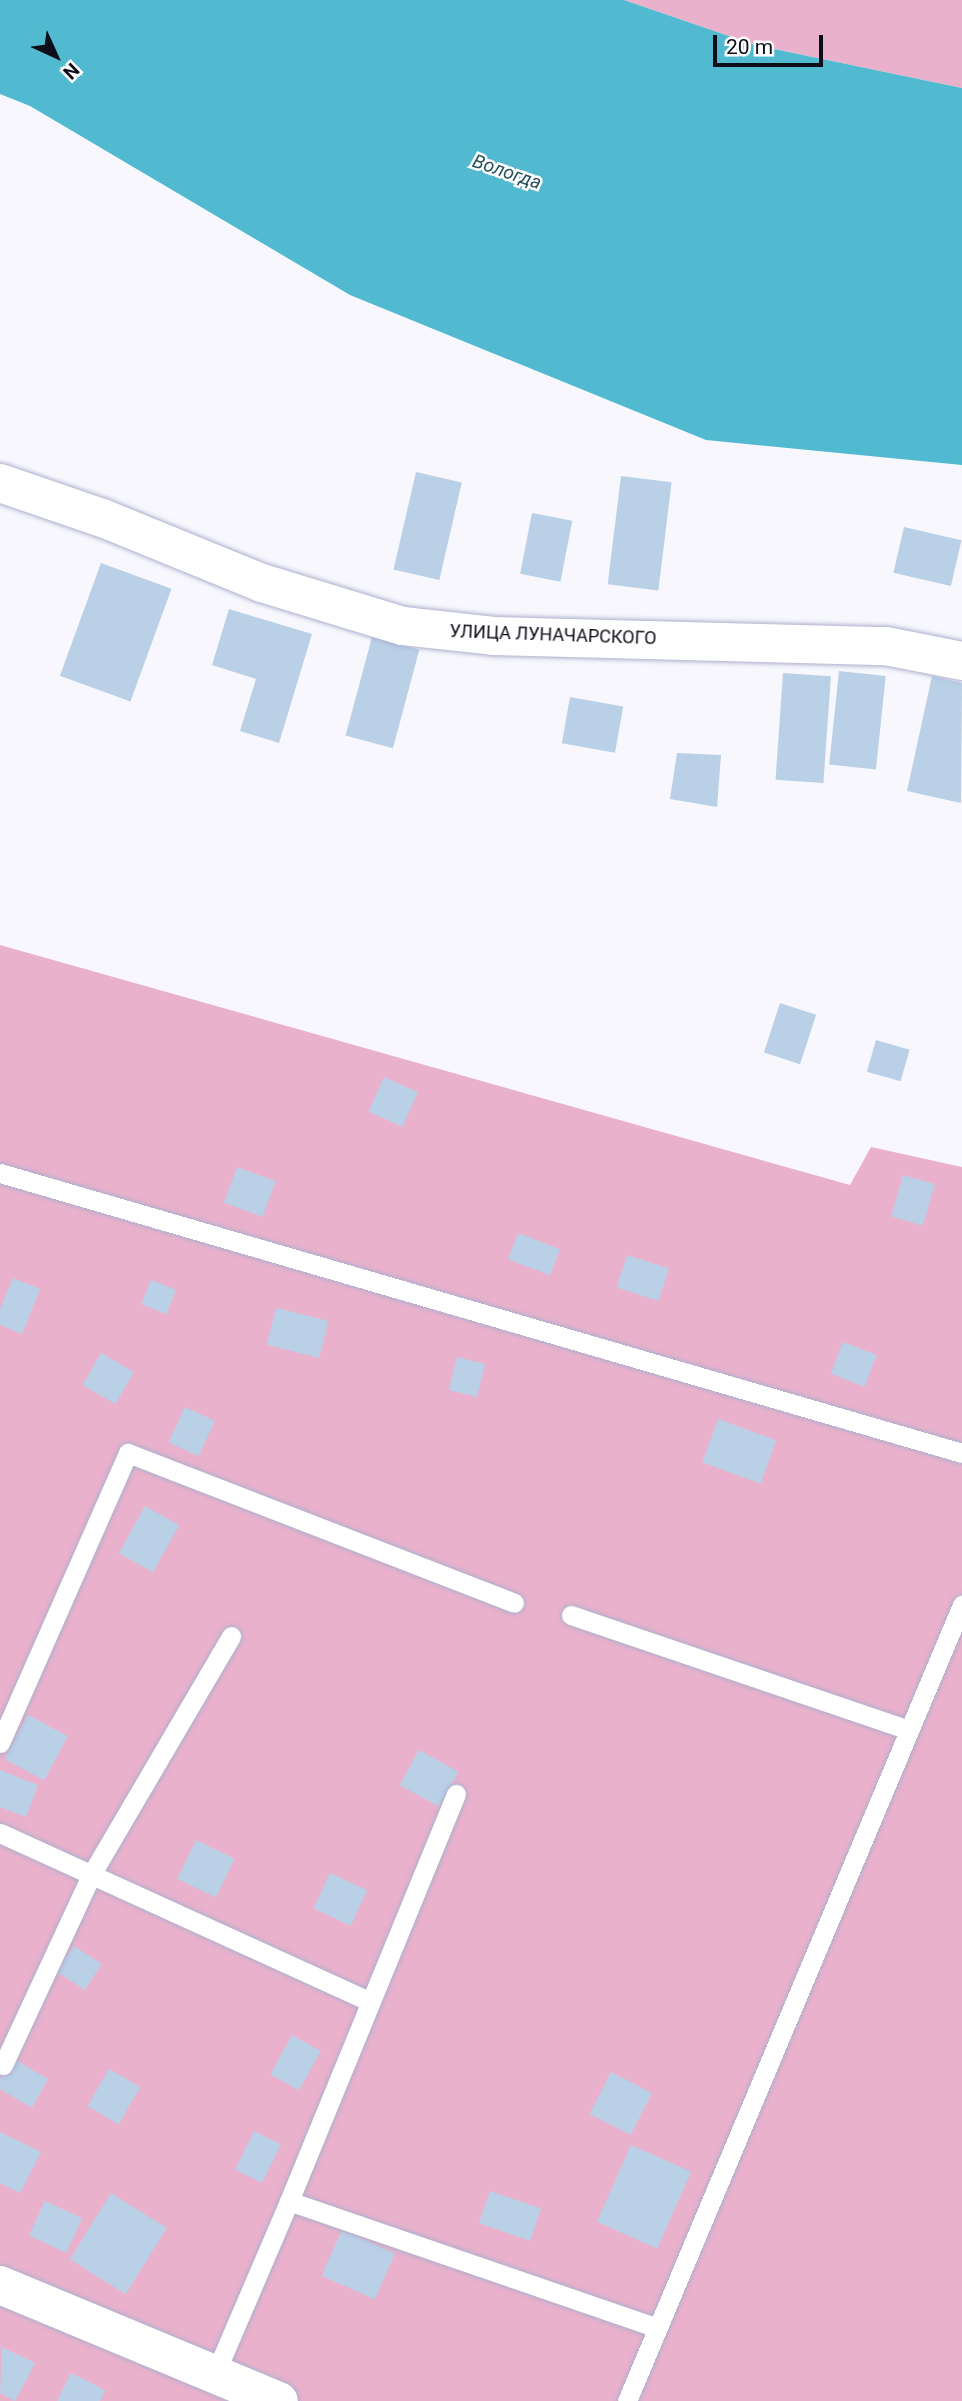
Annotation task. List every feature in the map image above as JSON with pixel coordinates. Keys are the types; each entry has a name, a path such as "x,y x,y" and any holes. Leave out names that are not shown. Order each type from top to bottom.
{"street":[{"name":"УЛИЦА ЛУНАЧАРСКОГО","path":"0,483 105,519 262,583 403,626 493,636 886,646 962,661"},
{"path":"0,2285 279,2401"}],"lane":[{"path":"0,1173 962,1453"},
{"path":"0,1743 128,1453 514,1603"},
{"path":"627,2401 962,1605"},
{"path":"571,1615 909,1730"},
{"path":"3,2064 91,1875 232,1636"},
{"path":"215,2374 456,1794"},
{"path":"0,1833 369,2001"},
{"path":"289,2201 657,2328"}],"shaded area":[{"path":"624,0 962,0 962,88 755,45"},
{"path":"0,945 850,1185 871,1147 962,1167 962,2401 0,2401"}],"water":[{"name":"Вологда","path":"0,0 624,0 755,45 962,88 962,465 706,440 350,295 30,106 0,94"}],"building":[{"path":"416,472 462,483 439,580 394,569"},
{"path":"621,476 672,482 658,590 608,584"},
{"path":"532,513 572,521 560,582 520,574"},
{"path":"904,527 961,540 951,586 893,573"},
{"path":"101,563 171,589 130,701 60,676"},
{"path":"229,609 312,634 279,743 240,731 256,679 212,665"},
{"path":"372,637 419,650 393,748 346,736"},
{"path":"839,671 886,676 876,769 829,764"},
{"path":"783,673 831,676 823,783 776,780"},
{"path":"932,676 962,683 961,803 907,791"},
{"path":"570,697 623,706 615,753 562,743"},
{"path":"677,753 721,755 717,807 670,799"},
{"path":"780,1003 816,1015 800,1064 764,1052"},
{"path":"876,1040 910,1050 901,1081 867,1072"},
{"path":"384,1077 418,1092 402,1127 369,1112"},
{"path":"237,1167 276,1181 263,1217 224,1203"},
{"path":"903,1175 935,1184 923,1225 891,1216"},
{"path":"518,1233 560,1249 550,1275 508,1259"},
{"path":"627,1255 669,1269 658,1301 616,1287"},
{"path":"13,1278 40,1289 22,1334 0,1325 0,1309"},
{"path":"151,1280 176,1290 166,1314 141,1304"},
{"path":"276,1308 328,1321 319,1358 267,1345"},
{"path":"843,1342 877,1355 864,1387 831,1374"},
{"path":"101,1353 134,1372 115,1404 82,1385"},
{"path":"457,1357 485,1364 477,1397 449,1390"},
{"path":"185,1407 215,1421 198,1456 169,1442"},
{"path":"718,1419 776,1440 761,1483 702,1462"},
{"path":"145,1506 179,1525 153,1572 119,1553"},
{"path":"28,1715 68,1736 44,1780 5,1759"},
{"path":"419,1750 458,1772 439,1807 400,1785"},
{"path":"0,1770 38,1785 26,1817 0,1807"},
{"path":"196,1840 235,1859 216,1897 177,1879"},
{"path":"330,1873 367,1890 351,1926 314,1908"},
{"path":"74,1946 102,1964 85,1990 57,1972"},
{"path":"292,2035 321,2051 299,2090 270,2074"},
{"path":"12,2058 48,2079 32,2108 0,2089 0,2079"},
{"path":"109,2069 140,2087 119,2124 87,2106"},
{"path":"611,2072 652,2093 631,2135 590,2114"},
{"path":"254,2131 281,2144 262,2183 235,2170"},
{"path":"0,2132 41,2152 20,2193 0,2183"},
{"path":"631,2145 691,2172 657,2249 597,2222"},
{"path":"490,2191 541,2209 530,2241 479,2223"},
{"path":"111,2193 167,2228 126,2294 70,2259"},
{"path":"45,2201 82,2218 66,2253 29,2235"},
{"path":"342,2230 395,2254 375,2299 322,2276"},
{"path":"2,2347 35,2363 15,2401 0,2393"},
{"path":"71,2373 105,2390 100,2401 57,2401"}]}
